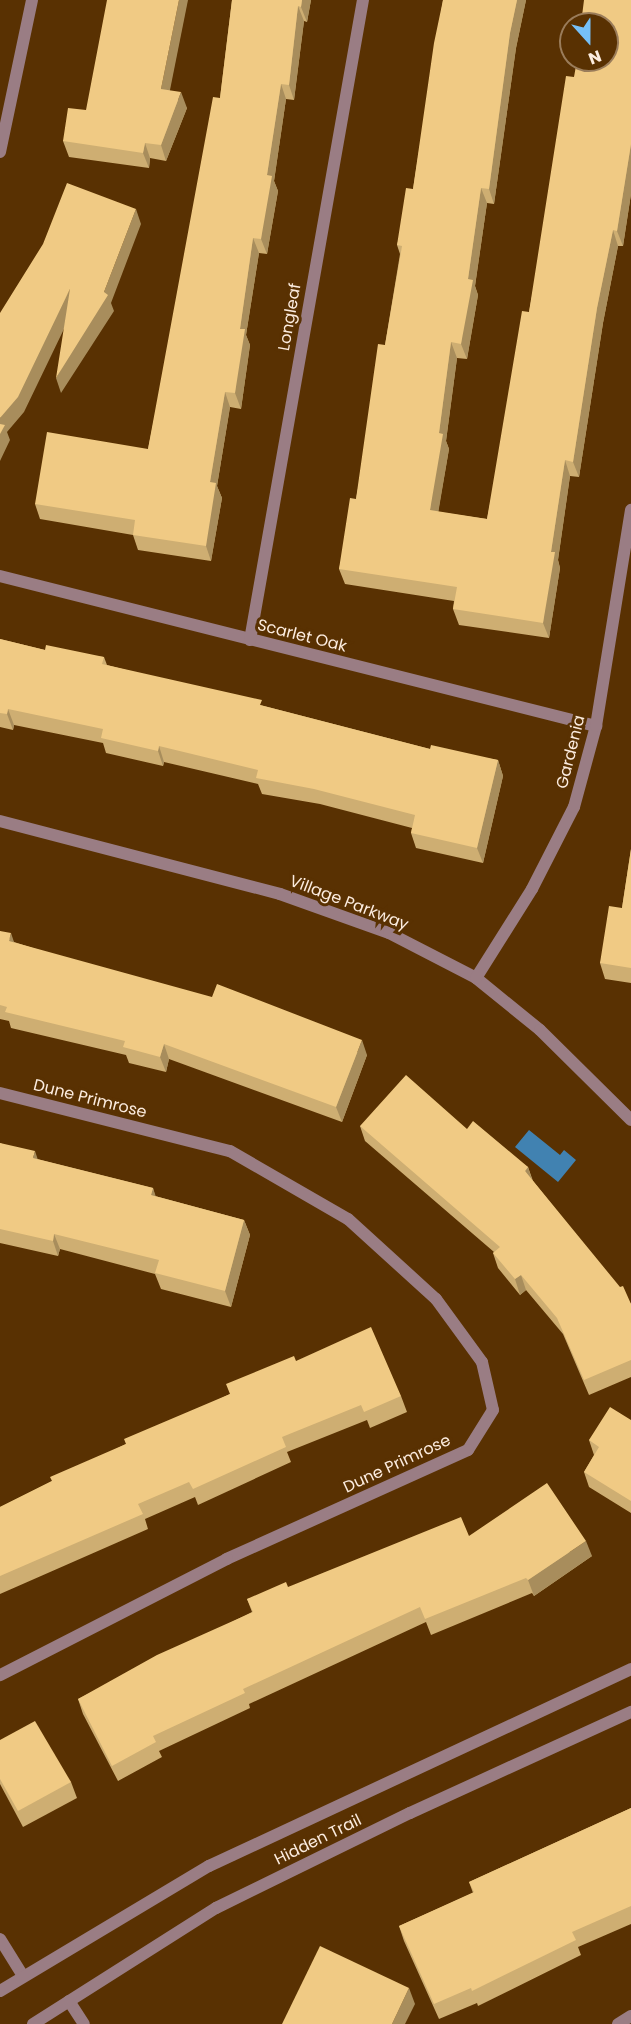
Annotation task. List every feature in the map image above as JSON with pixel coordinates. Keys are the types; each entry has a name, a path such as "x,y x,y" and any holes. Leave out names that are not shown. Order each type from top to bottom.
{"street":[{"path":"0,152 32,0"},
{"name":"Longleaf","path":"250,640 363,0"},
{"name":"Gardenia","path":"476,978 532,889 574,807 596,726 631,510"},
{"name":"Scarlet Oak","path":"0,576 596,726"},
{"name":"Village Parkway","path":"0,821 280,894 389,933 476,978 540,1030 631,1120"},
{"name":"Dune Primrose","path":"0,1093 230,1151 348,1219 436,1299 482,1362 493,1410 468,1450 227,1559 0,1675"},
{"path":"0,1991 209,1866 631,1669"},
{"name":"Hidden Trail","path":"33,2024 216,1908 410,1813 631,1712"},
{"path":"0,1939 23,1976"},
{"path":"69,2001 84,2024"},
{"path":"618,2024 631,2016"}],"water":[{"path":"529,1130 560,1155 564,1150 576,1160 558,1182 515,1147"}],"building":[{"path":"107,0 179,0 161,89 181,92 161,145 145,143 143,153 63,141 68,108 86,110"},
{"path":"232,0 302,0 301,7 298,6 289,85 281,84 267,175 272,176 261,239 253,238 240,329 245,329 235,393 225,392 210,482 216,483 206,546 133,535 135,520 35,504 47,432 148,449 213,97 220,98"},
{"path":"443,0 517,0 510,33 489,189 481,188 468,279 473,280 461,344 451,342 439,433 443,434 430,510 487,519 522,311 529,312 566,76 574,77 575,72 619,72 619,12 582,12 584,0 631,0 631,144 617,231 613,230 597,308 573,462 565,460 551,552 555,552 543,623 453,609 457,587 339,569 350,498 356,499 378,344 385,345 402,246 397,245 406,188 413,189 434,43"},
{"path":"67,183 136,209 104,292 108,295 56,378 70,289 18,397 0,418 0,313 43,244"},
{"path":"0,424 5,425 0,434"},
{"path":"0,639 45,650 46,645 104,657 102,664 262,700 260,705 430,749 431,745 498,760 477,848 411,833 415,815 314,789 256,778 258,770 159,746 158,751 101,738 103,729 8,709 7,714 0,713"},
{"path":"631,849 631,968 600,963 609,906 622,908"},
{"path":"0,931 11,933 9,941 212,997 217,984 362,1040 336,1107 164,1044 160,1057 123,1047 125,1041 5,1012 7,1007 0,1005"},
{"path":"406,1075 467,1129 473,1121 528,1167 525,1171 620,1287 623,1286 631,1304 631,1360 584,1380 557,1318 521,1275 515,1279 493,1253 500,1247 360,1126"},
{"path":"0,1143 35,1151 33,1158 153,1188 151,1195 244,1220 225,1291 155,1273 159,1260 54,1234 53,1241 0,1229"},
{"path":"371,1327 401,1396 364,1412 361,1405 282,1437 286,1447 193,1489 189,1482 138,1504 143,1514 0,1576 0,1507 52,1481 50,1477 126,1444 124,1439 230,1394 226,1384 294,1356 296,1361"},
{"path":"610,1407 631,1420 631,1501 584,1472 599,1447 589,1440"},
{"path":"547,1483 586,1541 528,1580 526,1578 425,1619 420,1607 243,1689 245,1693 153,1736 156,1742 112,1766 78,1699 157,1655 253,1612 247,1599 286,1582 288,1587 461,1517 469,1536"},
{"path":"35,1721 71,1782 18,1811 0,1779 0,1740"},
{"path":"631,1808 631,1906 572,1932 576,1940 472,1991 471,1988 434,2004 399,1926 474,1892 469,1882"},
{"path":"320,1946 409,1988 392,2024 282,2024"}]}
